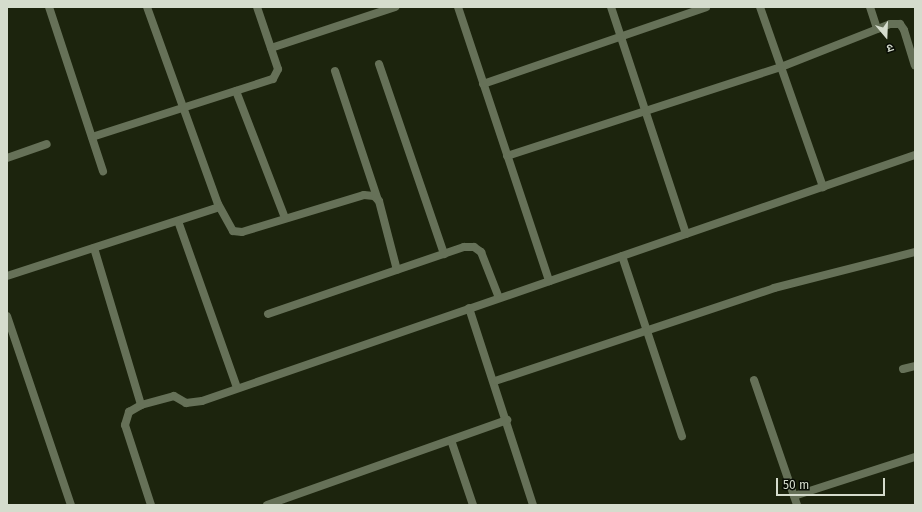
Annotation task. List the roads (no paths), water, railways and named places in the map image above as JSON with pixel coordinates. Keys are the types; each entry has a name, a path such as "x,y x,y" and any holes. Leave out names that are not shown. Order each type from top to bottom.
{"street":[{"path":"49,7 103,171"},
{"path":"148,7 219,207 233,231 242,232 364,195 379,201"},
{"path":"92,137 236,91 277,74 271,48 257,7"},
{"path":"271,48 395,7"},
{"path":"458,7 549,281"},
{"path":"611,7 686,234"},
{"path":"483,84 706,7"},
{"path":"760,7 823,187"},
{"path":"870,7 877,30"},
{"path":"507,156 781,67 877,30 900,24 915,65"},
{"path":"380,64 444,254"},
{"path":"335,70 379,201 397,270"},
{"path":"236,91 285,218"},
{"path":"7,158 47,144"},
{"path":"151,505 125,425 129,412 141,405 174,396 194,403 915,155"},
{"path":"7,276 219,207"},
{"path":"178,221 237,388"},
{"path":"268,314 464,247 474,247 481,252 499,298"},
{"path":"94,248 141,405"},
{"path":"495,381 646,332 774,288 915,252"},
{"path":"622,256 646,332 682,436"},
{"path":"469,308 495,381 533,505"},
{"path":"7,316 71,505"},
{"path":"903,369 915,366"},
{"path":"754,380 797,505"},
{"path":"267,505 507,420"},
{"path":"451,440 473,505"},
{"path":"794,496 915,458"}]}
